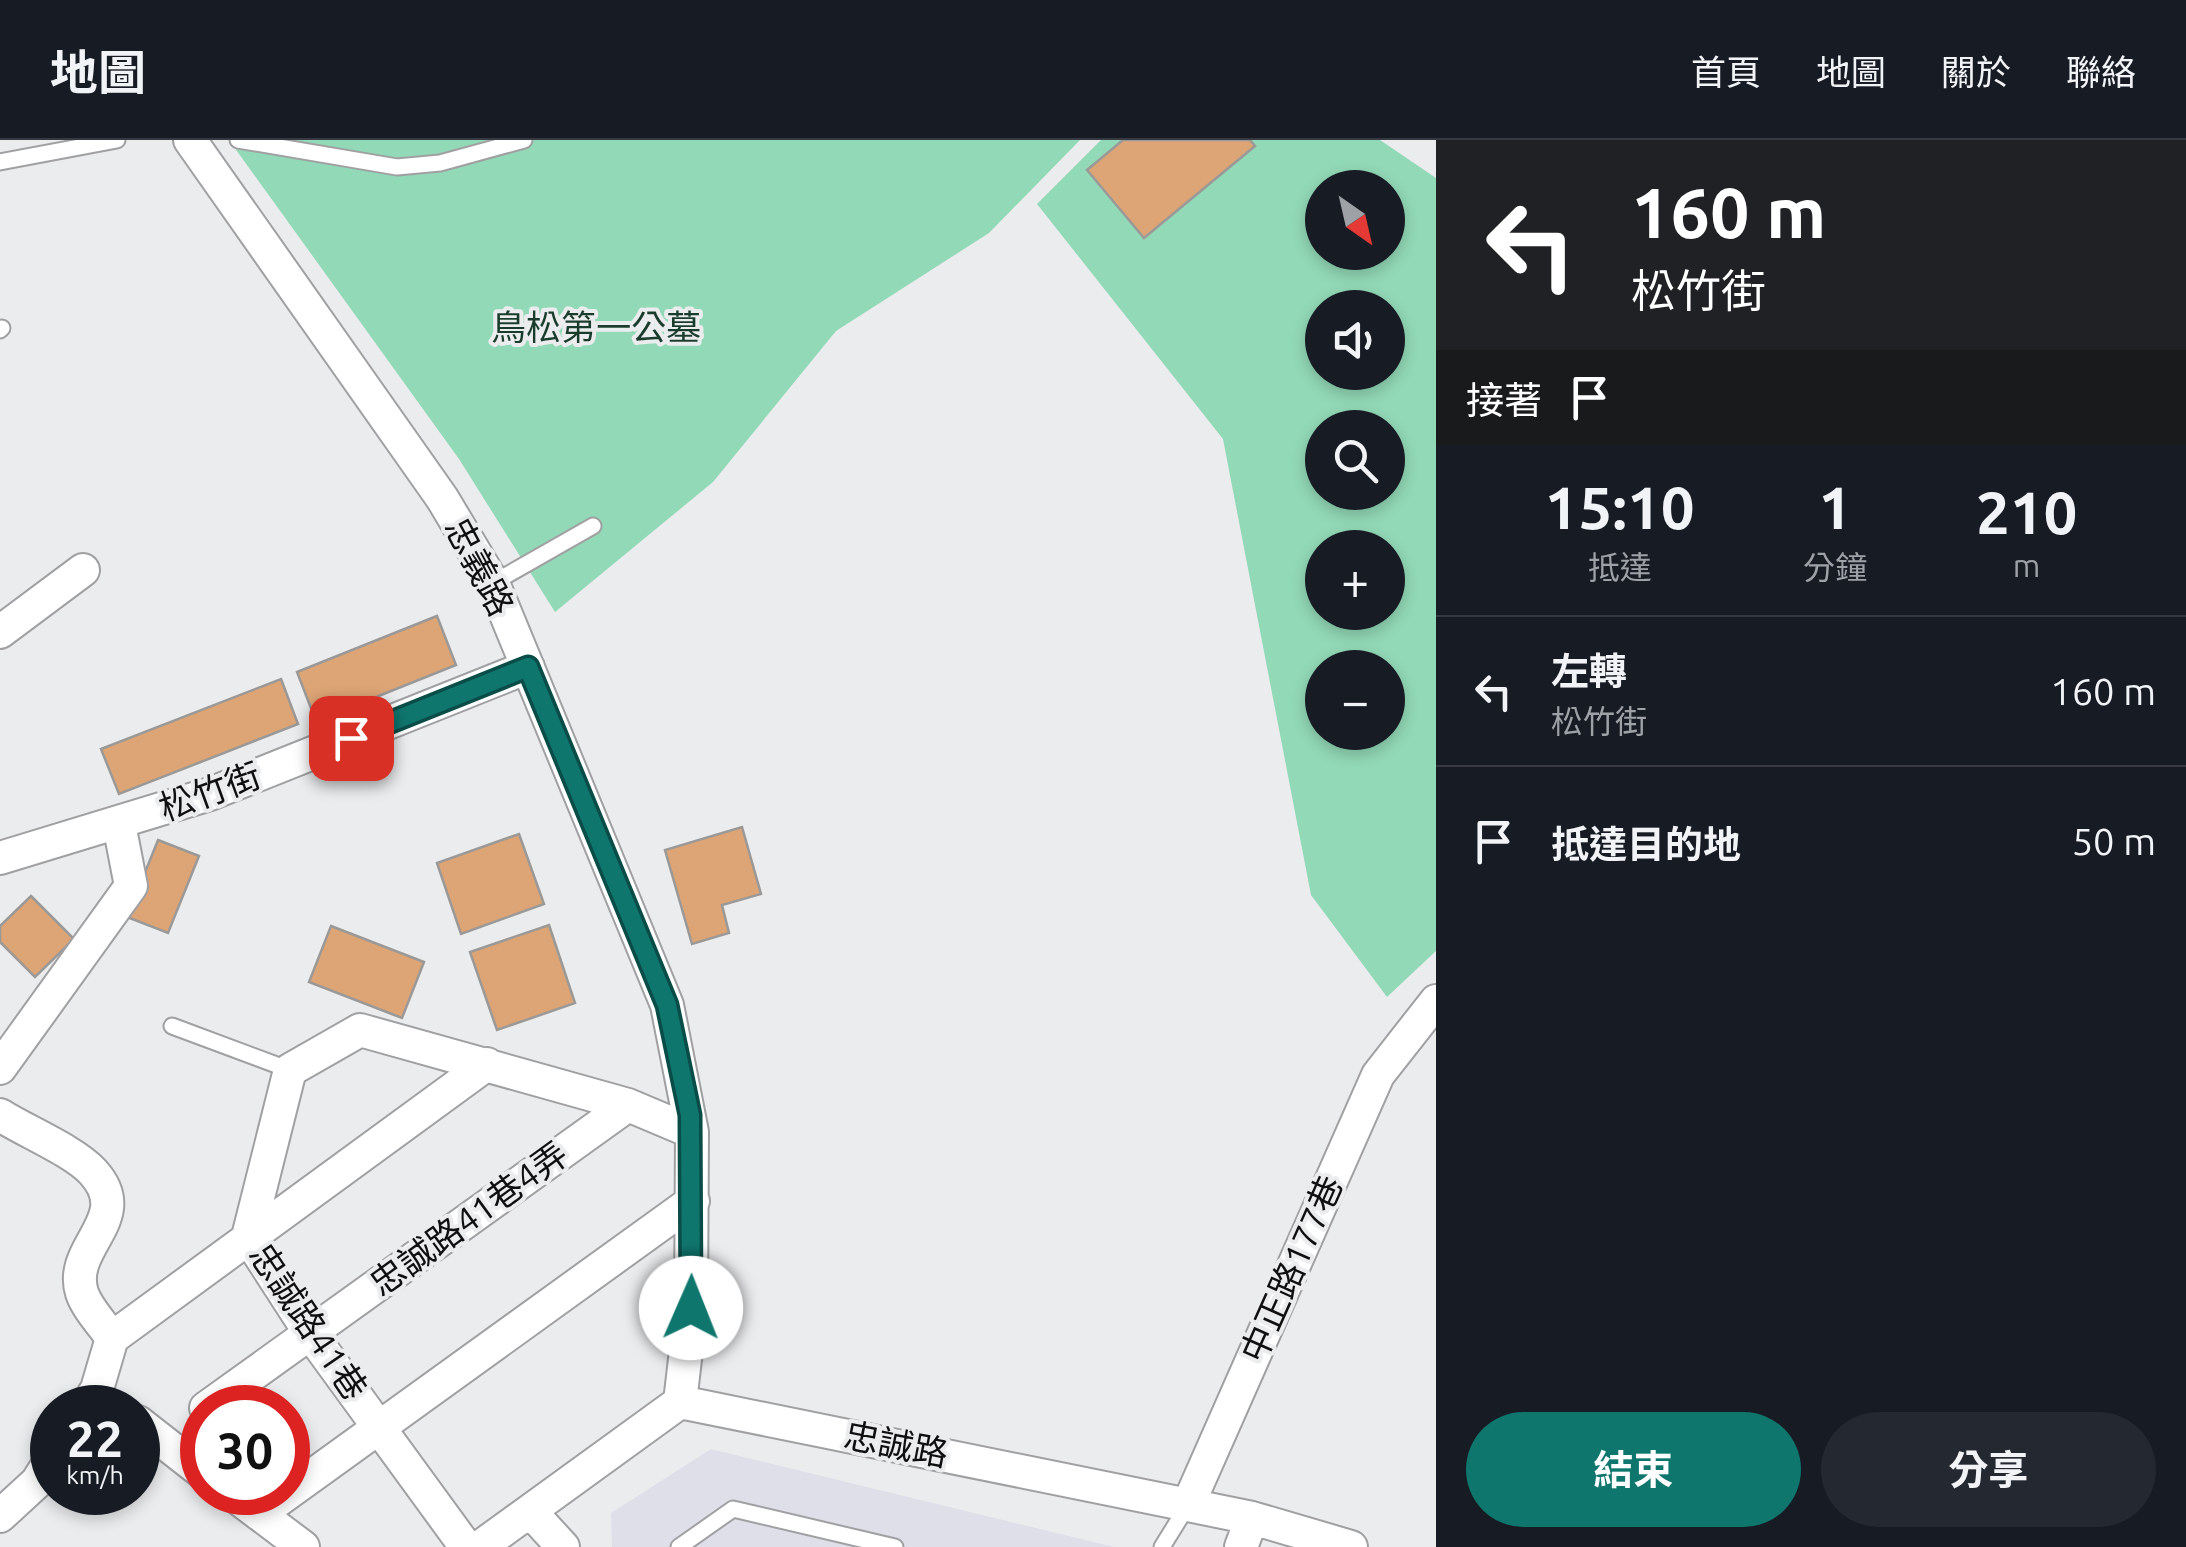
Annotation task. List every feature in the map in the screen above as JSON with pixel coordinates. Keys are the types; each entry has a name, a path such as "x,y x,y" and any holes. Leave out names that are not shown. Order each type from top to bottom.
{"street":[{"name":"忠義路","path":"190,140 442,498 493,583 667,1005 692,1132 691,1308 680,1402"},
{"path":"0,632 83,570"},
{"name":"松竹街","path":"0,858 210,794 528,667"},
{"path":"0,1068 132,886 118,824"},
{"name":"中正路177巷","path":"1188,1505 1378,1075 1436,1001"},
{"path":"290,1070 360,1030 628,1105 692,1132"},
{"path":"112,1338 487,1064"},
{"name":"忠誠路41巷","path":"290,1070 248,1238 310,1333 466,1547"},
{"name":"忠誠路41巷4弄","path":"237,1385 628,1105"},
{"path":"0,1115 92,1170 108,1196 109,1212 80,1268 82,1293 112,1338 104,1385"},
{"path":"310,1477 693,1201"},
{"path":"480,1547 680,1402"},
{"name":"忠誠路","path":"680,1402 1188,1505 1247,1532 1351,1547"},
{"path":"160,1440 180,1455"},
{"path":"0,1516 30,1488"},
{"path":"530,1511 563,1547"},
{"path":"260,1515 303,1547"}],"lane":[{"path":"0,162 117,140"},
{"path":"238,140 398,168 440,163 524,140"},
{"path":"493,583 593,526"},
{"path":"172,1026 290,1070"},
{"name":"中正路177巷","path":"1162,1547 1188,1505"},
{"path":"679,1547 733,1509 895,1547"}],"shaded area":[{"path":"711,1449 1114,1547 612,1547 611,1513"}],"green space":[{"name":"鳥松第一公墓","path":"229,140 1080,140 989,233 836,331 713,482 555,612 459,459"},
{"path":"1101,140 1380,140 1436,178 1436,951 1387,997 1311,895 1223,439 1037,204"}],"building":[{"path":"1123,140 1250,140 1255,146 1144,238 1087,170"},
{"path":"437,616 456,665 316,721 297,672"},
{"path":"281,679 298,724 119,794 101,749"},
{"path":"742,827 761,894 722,905 729,933 692,944 665,850"},
{"path":"519,834 544,904 461,934 437,863"},
{"path":"158,840 199,856 168,933 127,917"},
{"path":"31,896 74,939 35,977 0,942 0,926"},
{"path":"549,925 575,1003 497,1030 470,952"},
{"path":"331,926 424,962 402,1018 309,982"}],"route":[{"path":"351,738 528,667 667,1005 690,1115 691,1308"}]}
